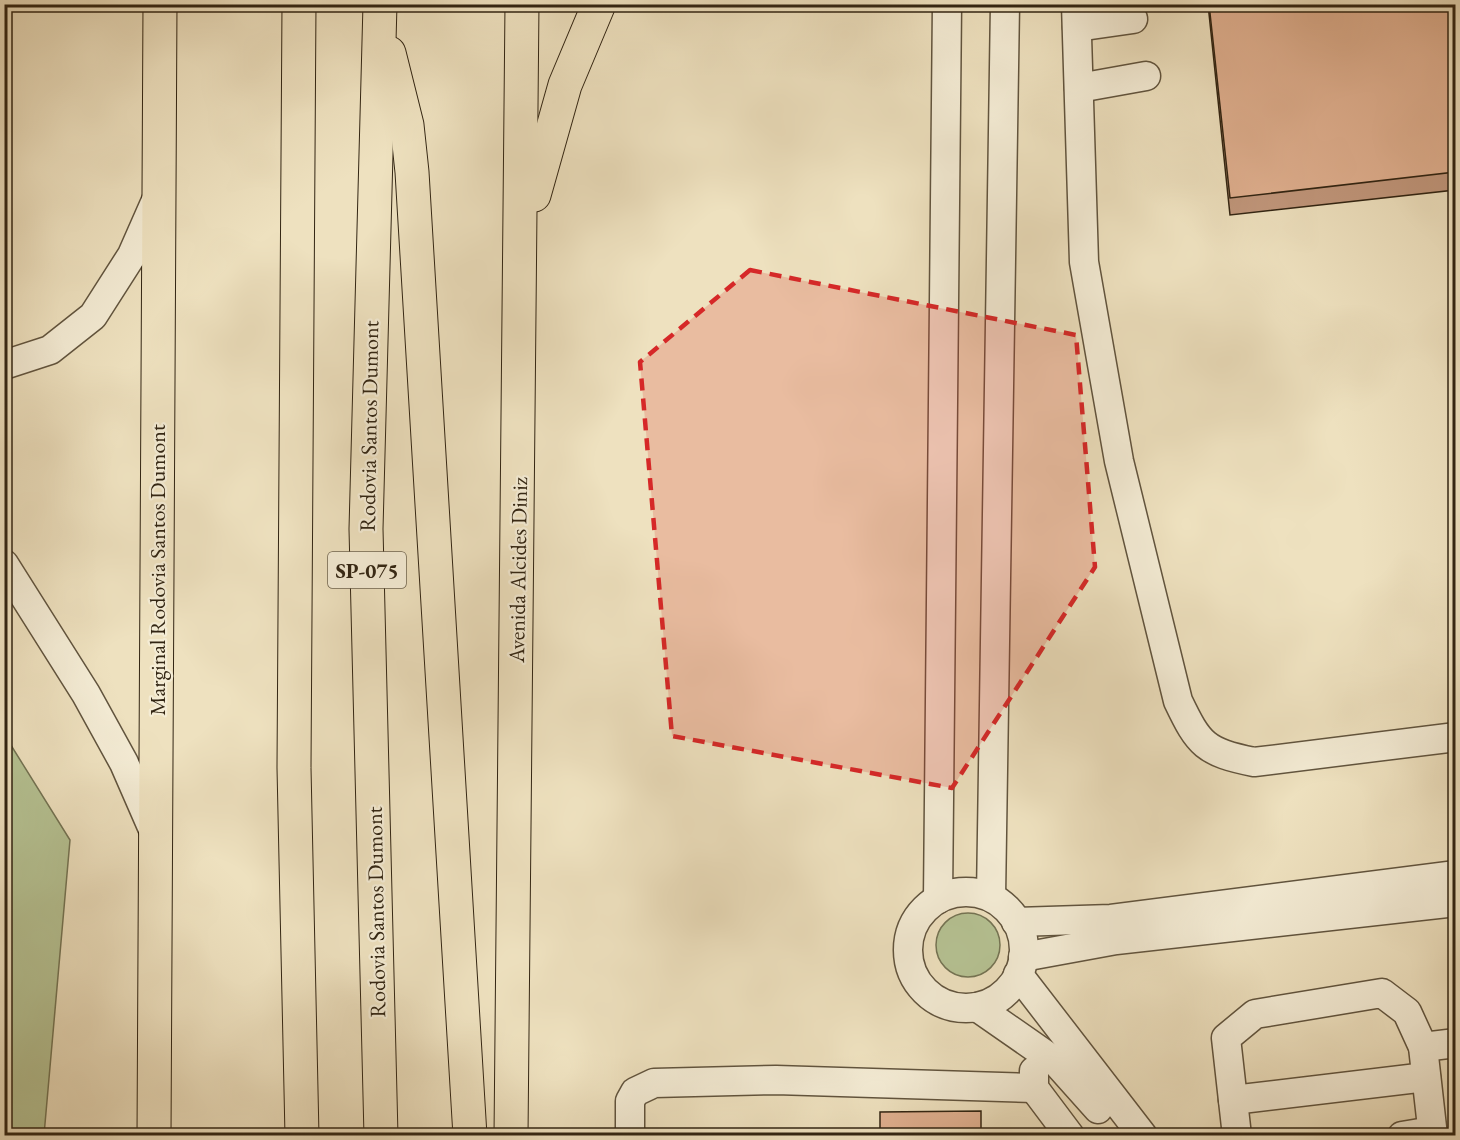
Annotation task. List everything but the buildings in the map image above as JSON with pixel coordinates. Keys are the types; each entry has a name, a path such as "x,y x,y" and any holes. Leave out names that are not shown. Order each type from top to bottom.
{"main road":[{"name":"Marginal Rodovia Santos Dumont","path":"154,1136 160,4"},
{"name":"SP-075","path":"299,4 294,768 302,1136"},
{"name":"Avenida Alcides Diniz","path":"511,1136 522,4"},
{"path":"521,243 565,85 599,4"},
{"path":"380,13 402,103 412,172 470,1136"},
{"name":"Rodovia Santos Dumont","path":"380,13 366,529 381,1136"}],"street":[{"path":"938,899 947,4"},
{"path":"991,897 1005,4"},
{"path":"1132,19 1077,16 1084,262 1119,461 1175,689 1194,735 1222,756 1254,762 1455,737"},
{"path":"1079,88 1146,76"},
{"path":"4,365 50,350 93,316 132,255 158,194"},
{"path":"4,564 86,694 124,763 155,836"},
{"path":"1016,922 1111,919 1455,875"},
{"path":"973,892 991,897 1005,907 1016,922 1023,939 1021,965 1001,995 976,1006 958,1007 941,1002 926,992 915,978 908,961 908,943 913,925 924,910 938,899 955,893 973,892"},
{"path":"1021,965 1116,940 1455,902"},
{"path":"1021,965 1125,1135"},
{"path":"1236,1136 1226,1038 1255,1014 1382,993 1407,1012 1423,1047 1433,1133 1402,1136"},
{"path":"976,1006 1035,1045 1073,1079 1125,1135"},
{"path":"1423,1047 1455,1043"},
{"path":"1035,1045 1034,1088 1070,1136"},
{"path":"1233,1100 1426,1077"},
{"path":"630,1136 630,1101 635,1092 654,1083 776,1080 1034,1088"}],"highlighted area":[{"path":"750,270 1076,335 1095,567 952,788 672,736 640,362"}],"green space":[{"path":"4,734 70,840 44,1135 5,1135"},
{"path":"968,913 991,922 1000,945 991,968 968,977 945,968 936,945 945,922"}]}
